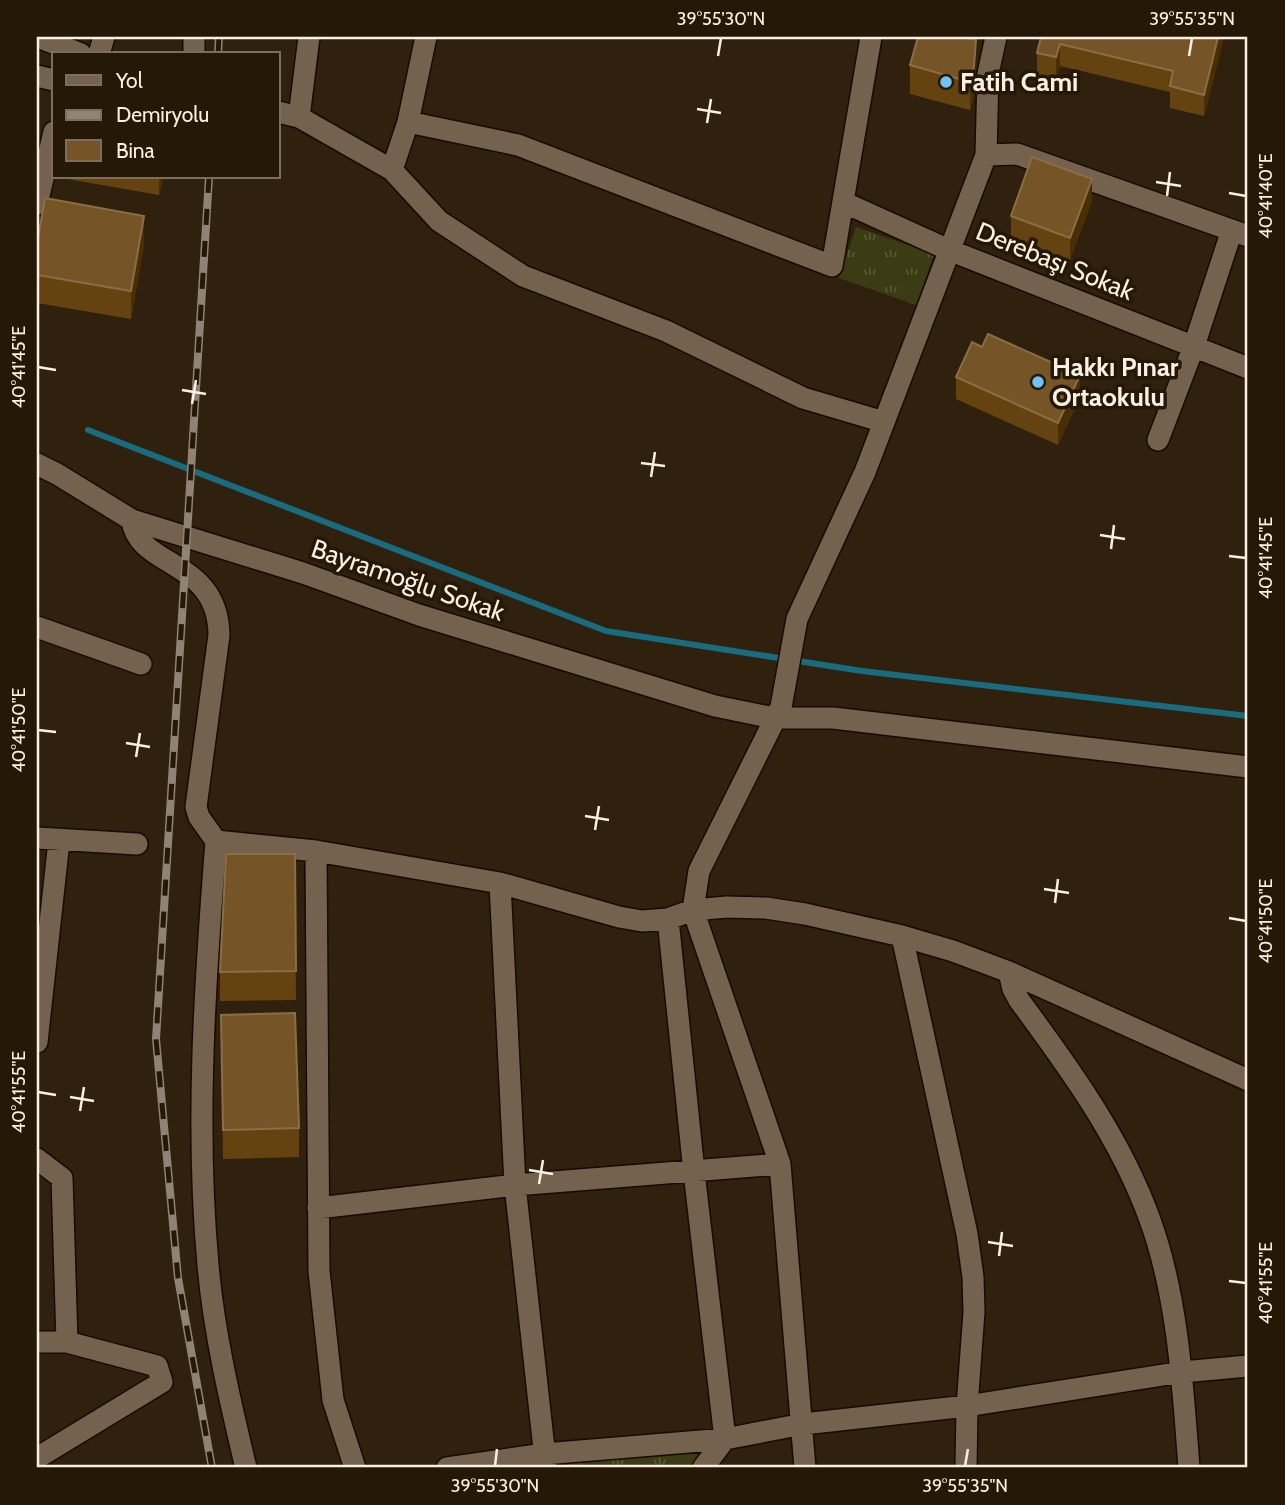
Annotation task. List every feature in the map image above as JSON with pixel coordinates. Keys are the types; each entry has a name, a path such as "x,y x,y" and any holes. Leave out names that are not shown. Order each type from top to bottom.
{"street":[{"path":"38,37 76,52"},
{"path":"309,37 288,114 393,170 439,221 523,276 666,331 803,398 884,422"},
{"path":"393,170 408,121 426,37"},
{"path":"408,121 518,145 832,266 871,37"},
{"path":"806,1468 780,1164 692,910 699,871 778,713 797,619 865,472 986,155 988,74 996,37"},
{"path":"967,51 991,61"},
{"path":"37,204 52,140"},
{"path":"986,155 1017,154 1240,233 1158,440"},
{"name":"Derebaşı Sokak","path":"843,202 949,250 1248,368"},
{"name":"Bayramoğlu Sokak","path":"37,464 132,520 303,573 419,615 563,661 715,706 1248,767"},
{"path":"132,520 139,540 197,580 205,588 216,608 219,635 196,807 199,817 216,841 205,1029 204,1222 214,1314 246,1468"},
{"path":"37,627 141,664"},
{"path":"37,838 136,844"},
{"path":"37,1042 59,841"},
{"path":"216,841 316,851 500,883 642,921 668,919 692,910 766,908 806,914 902,936 1009,972 1248,1080"},
{"path":"316,851 320,1271 332,1400 355,1468"},
{"path":"500,883 514,1185 545,1461"},
{"path":"668,919 725,1439 703,1468"},
{"path":"902,936 967,1234 973,1277 974,1312 967,1406 966,1468"},
{"path":"1009,972 1019,1000 1107,1127 1132,1175 1151,1221 1163,1262 1182,1372 1189,1468"},
{"path":"37,1159 62,1178 67,1342"},
{"path":"318,1208 514,1185 780,1164"},
{"path":"37,1342 67,1342 157,1366 162,1382 37,1458"},
{"path":"447,1468 545,1461 725,1439 803,1424 967,1406 1182,1372 1248,1366"}],"green space":[{"path":"856,227 934,254 916,305 839,278"},
{"path":"700,1449 705,1457 696,1468 565,1468 564,1460"}],"building":[{"path":"918,37 962,37 976,40 970,82 910,65"},
{"path":"1041,37 1218,37 1204,95 1170,86 1173,71 1060,44 1056,57 1037,53"},
{"path":"1032,157 1092,179 1070,238 1011,216"},
{"path":"45,198 144,216 131,291 37,275 37,244"},
{"path":"988,334 1080,375 1058,423 956,377 972,342 982,347"},
{"path":"226,854 295,854 296,971 220,972"},
{"path":"295,1013 299,1128 223,1130 221,1015"}],"waterway":[{"path":"88,430 606,631 862,671 1248,716"}],"railway":[{"path":"218,52 219,37"},
{"path":"209,178 156,1039 178,1278 212,1468"}],"place":[{"name":"Fatih Cami","path":"946,82"},
{"name":"Hakkı Pınar Ortaokulu","path":"1038,382"}]}
